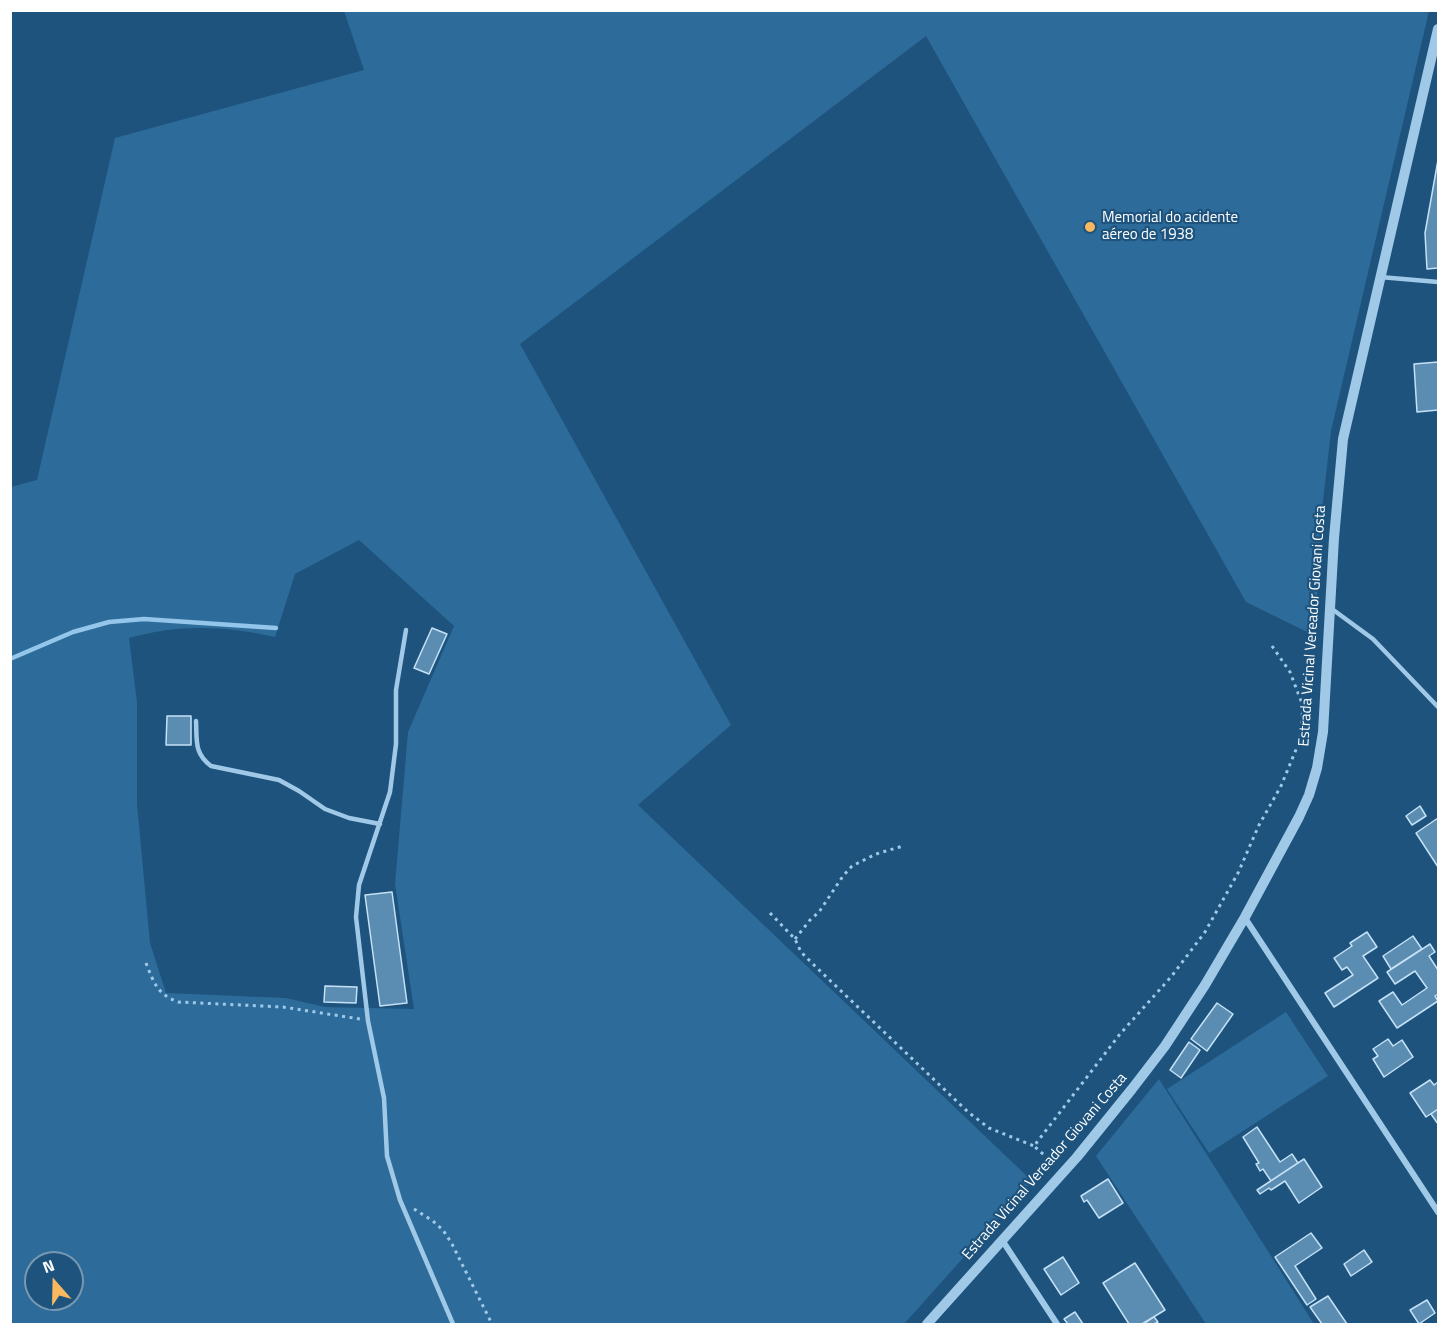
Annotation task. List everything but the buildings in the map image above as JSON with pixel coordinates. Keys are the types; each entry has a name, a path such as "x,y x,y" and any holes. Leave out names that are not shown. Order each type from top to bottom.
{"street":[{"name":"Estrada Vicinal Vereador Giovani Costa","path":"927,1324 937,1320 1002,1240 1058,1178 1165,1046 1205,985 1245,917 1299,818 1309,795 1317,768 1323,732 1336,511 1343,439 1438,29"},
{"path":"1245,917 1438,1212"},
{"path":"1002,1240 1057,1324"}],"lane":[{"path":"1380,277 1438,282"},
{"path":"1330,607 1373,639 1438,707"},
{"path":"406,630 396,690 396,744 392,782 359,885 356,917 368,1021 384,1098 387,1156 400,1200 453,1324"},
{"path":"196,721 197,748 202,760 211,766 279,780 325,809 349,818 380,824"}],"path":[{"path":"1034,1146 1120,1034 1171,977 1205,932 1238,873 1259,825 1281,786 1300,740 1303,706 1290,672 1272,646"},
{"path":"795,939 819,912 852,866 863,859 903,846"},
{"path":"770,913 795,939 801,952 817,968 974,1117 989,1128 1034,1146 1051,1161 1058,1178"},
{"path":"146,963 154,984 165,997 178,1002 284,1007 368,1021"},
{"path":"400,1200 433,1221 442,1230 452,1244 492,1324"}],"shaded area":[{"path":"344,11 1429,11 1331,431 1322,510 1315,632 1305,631 1246,602 926,36 520,344 731,725 638,805 1032,1181 904,1324 11,1324 11,487 37,480 115,138 364,70","holes":["359,540 454,626 408,732 395,884 414,1009 325,1007 286,998 166,993 150,943 137,804 137,702 129,638 166,630 202,628 275,637 295,574"]},
{"path":"1286,1012 1328,1076 1209,1153 1167,1089"},
{"path":"1159,1079 1314,1324 1206,1324 1096,1156"}],"waterway":[{"path":"10,659 73,632 109,622 144,619 276,628"}],"place":[{"name":"Memorial do acidente aéreo de 1938","path":"1090,227"}]}
